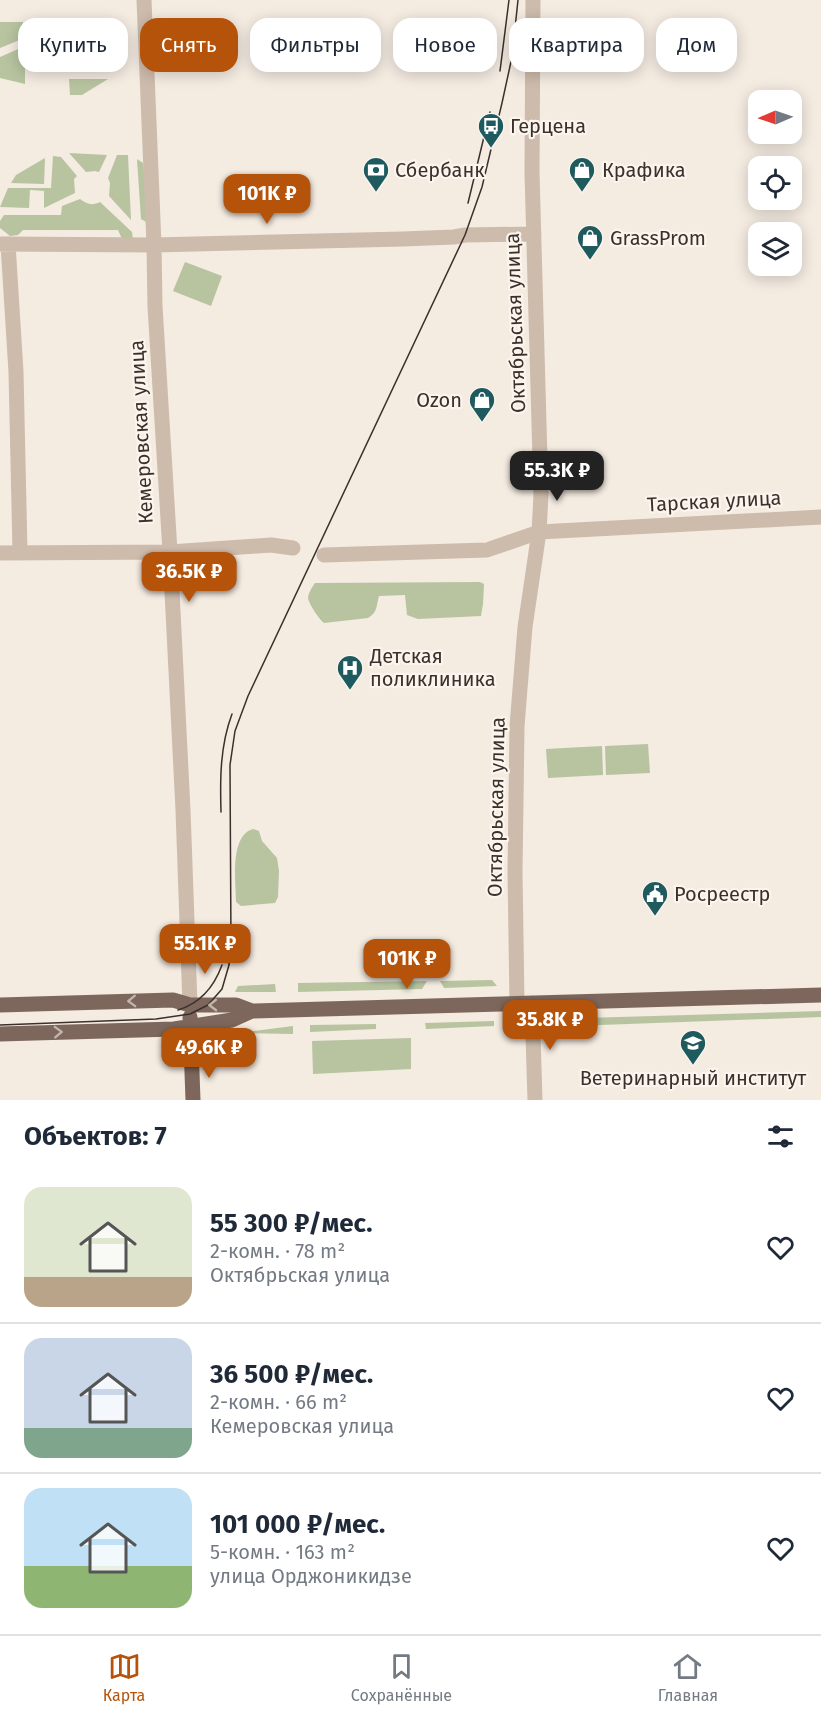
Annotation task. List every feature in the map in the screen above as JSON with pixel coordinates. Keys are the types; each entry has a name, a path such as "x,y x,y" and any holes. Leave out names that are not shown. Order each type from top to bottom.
{"main road":[{"path":"0,1005 172,1000 190,1005 231,1004 252,1011 821,995"},
{"path":"190,1005 194,1100"},
{"path":"0,1034 174,1029 237,1018 252,1011"}],"street":[{"name":"Кемеровская улица","path":"144,0 155,306 183,810 190,1005"},
{"name":"Октябрьская улица","path":"533,0 532,173 541,495 539,532 525,627 517,726 514,872 524,1004 535,1100"},
{"path":"20,552 16,372 4,244 154,245 454,237 465,234 534,234"},
{"name":"Тарская улица","path":"324,555 487,550 539,532 821,518"},
{"path":"0,553 170,552 271,546 293,548"}],"green space":[{"path":"0,22 18,22 18,41 0,48"},
{"path":"18,49 18,72 25,72 25,84 0,78 0,57"},
{"path":"69,79 108,79 82,95 70,95"},
{"path":"69,153 107,155 99,172 86,172"},
{"path":"117,155 128,155 131,220 109,196 108,178"},
{"path":"53,156 61,157 77,176 74,179 75,193 44,208 44,191 30,190 29,208 0,207 8,188 51,188"},
{"path":"45,158 44,184 11,183 16,175"},
{"path":"137,159 143,163 150,224 141,219"},
{"path":"80,199 90,204 100,202 132,232 133,240 122,239 118,230 23,230 18,235 10,236 0,228 0,221 4,215 61,215 62,206"},
{"path":"185,262 222,276 211,306 173,291"},
{"path":"480,582 484,584 481,616 418,619 407,615 405,595 379,596 375,611 368,618 324,623 314,611 308,597 315,583"},
{"path":"648,744 650,773 606,775 605,746"},
{"path":"602,746 603,775 548,778 546,749"},
{"path":"253,829 259,831 262,841 277,858 278,897 275,903 241,906 236,902 237,850 245,833"},
{"path":"492,980 497,986 444,988 440,981"},
{"path":"427,981 422,989 298,992 298,983"},
{"path":"275,984 276,992 235,992 238,986"},
{"path":"821,1011 821,1017 546,1027 552,1019"},
{"path":"494,1021 494,1026 426,1029 425,1023"},
{"path":"376,1024 376,1029 310,1032 310,1025"},
{"path":"293,1026 293,1034 237,1033"},
{"path":"411,1038 411,1069 313,1074 312,1041"}],"tram line":[{"path":"500,71 509,0"},
{"path":"0,1025 156,1019 190,1014 208,1005 222,989 229,965 231,947 230,765 235,731 248,696 465,235 482,187 502,103 512,57 518,0"},
{"path":"468,203 490,112"},
{"path":"221,812 223,750 232,714"},
{"path":"178,1010 193,1003 206,993 222,965"}],"place":[{"name":"Герцена","path":"491,149"},
{"name":"Сбербанк","path":"376,193"},
{"name":"Крафика","path":"582,193"},
{"name":"GrassProm","path":"590,261"},
{"name":"Ozon","path":"482,423"},
{"name":"Детская поликлиника","path":"350,691"},
{"name":"Росреестр","path":"655,917"},
{"name":"Ветеринарный институт","path":"693,1066"}]}
